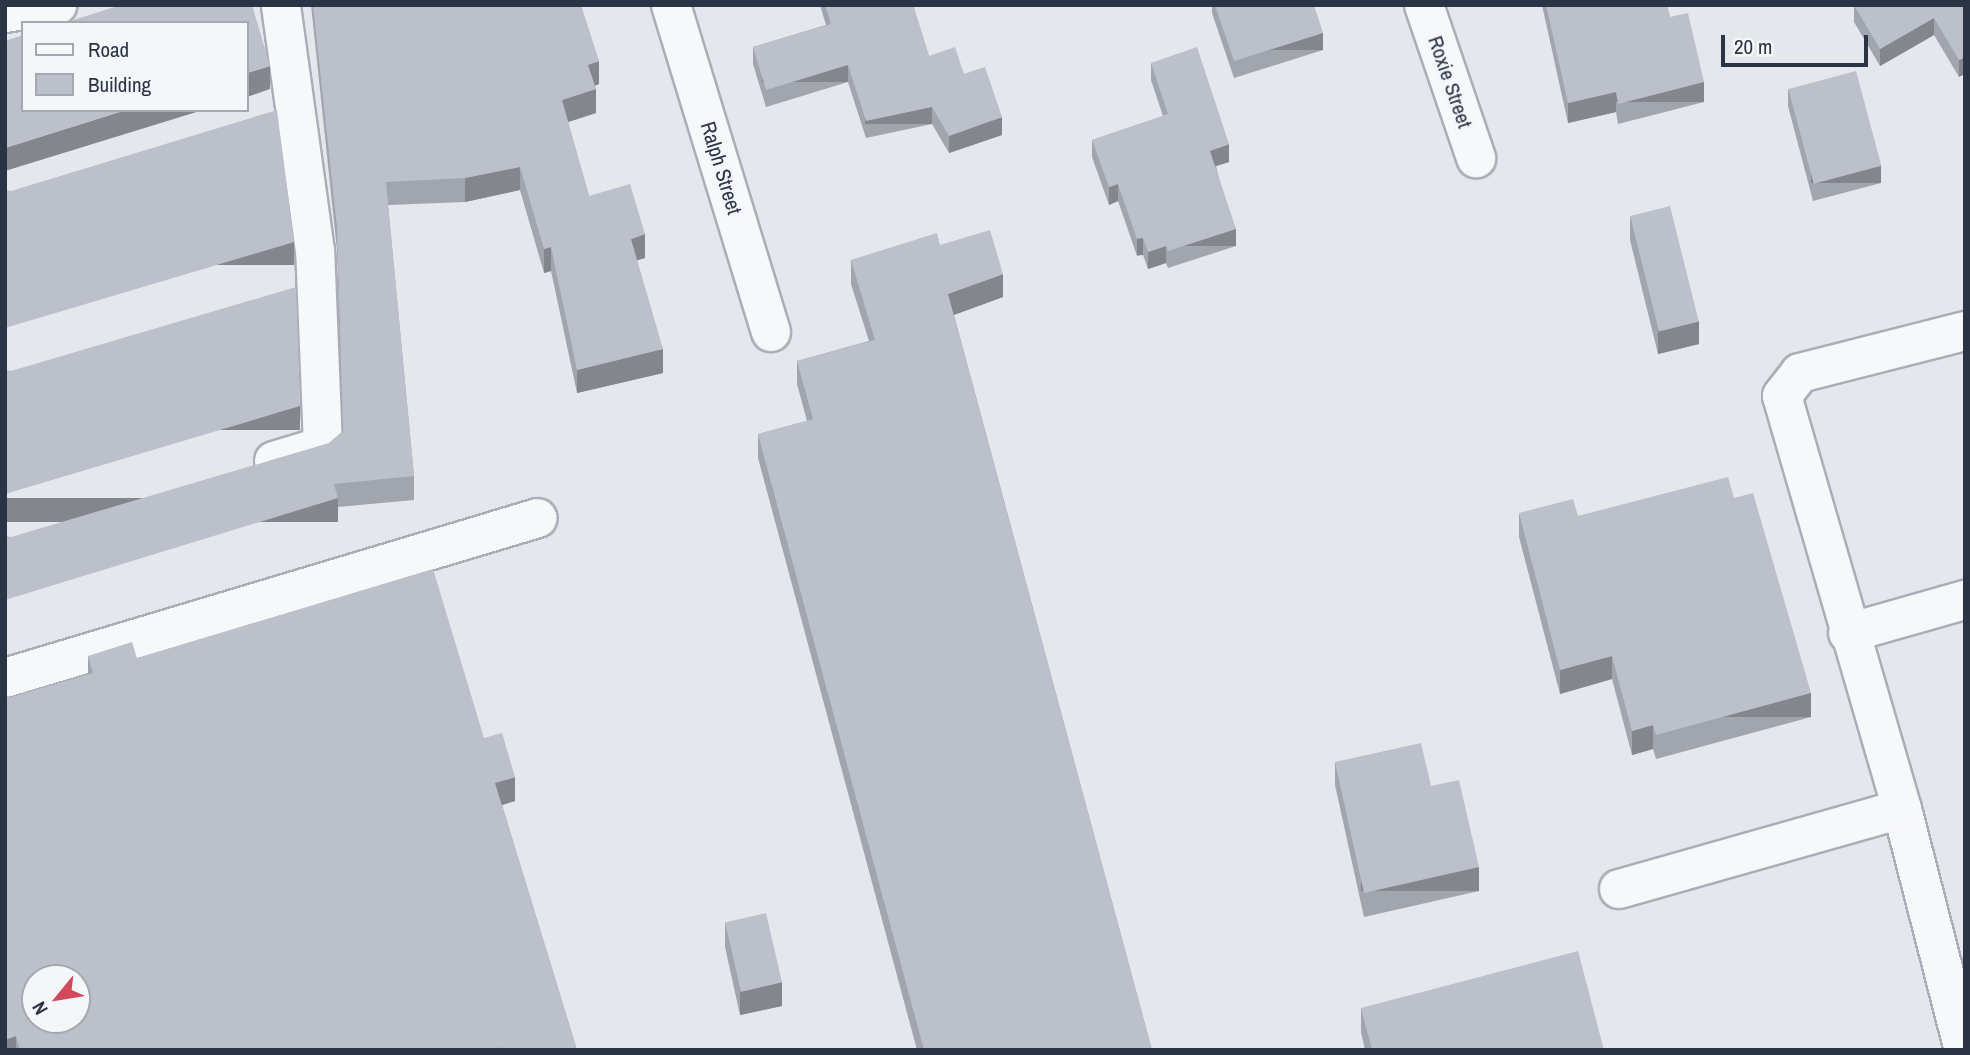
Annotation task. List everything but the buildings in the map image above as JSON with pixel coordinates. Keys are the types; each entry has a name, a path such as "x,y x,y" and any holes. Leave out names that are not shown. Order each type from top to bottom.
{"street":[{"path":"5,13 57,5"},
{"path":"244,470 323,446 317,281 281,5"},
{"name":"Ralph Street","path":"671,5 771,332"},
{"name":"Roxie Street","path":"1424,5 1476,158"},
{"path":"254,117 294,105"},
{"path":"278,292 317,281"},
{"path":"1964,1050 1902,809 1848,633 1783,396 1800,373 1965,331"},
{"path":"5,678 538,518"},
{"path":"1848,633 1965,600"},
{"path":"1619,889 1902,809"}]}
